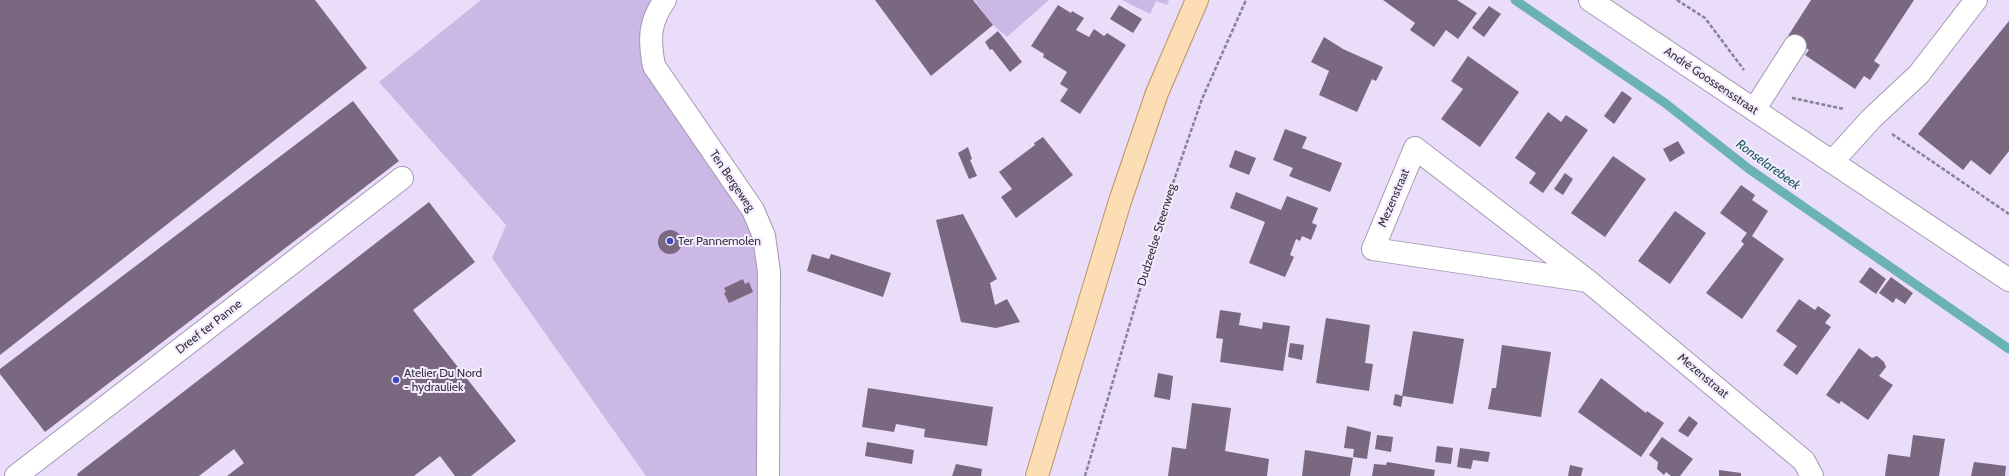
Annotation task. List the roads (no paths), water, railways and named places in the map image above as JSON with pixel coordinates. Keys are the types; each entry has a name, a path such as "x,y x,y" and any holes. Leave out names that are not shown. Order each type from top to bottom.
{"main road":[{"path":"1037,476 1120,201 1157,93 1197,0"}],"street":[{"name":"Ten Bergeweg","path":"665,0 657,12 650,44 654,66 753,210 764,236 769,272 768,476"},
{"name":"André Goossensstraat","path":"1590,0 1760,102 1832,162 2009,280"},
{"path":"1832,162 1871,119 1919,74 1976,0"},
{"path":"1760,102 1795,46"},
{"name":"Mezenstraat","path":"1588,281 1373,249 1415,148 1588,281 1804,461 1812,476"},
{"name":"Dreef ter Panne","path":"16,476 402,178"},
{"path":"0,469 6,476"}],"waterway":[{"name":"Ronselarebeek","path":"1515,0 1665,103 1749,169 2009,349"}],"place":[{"name":"Ter Pannemolen","path":"670,241"},
{"name":"Atelier Du Nord - hydrauliek","path":"396,380"}]}
